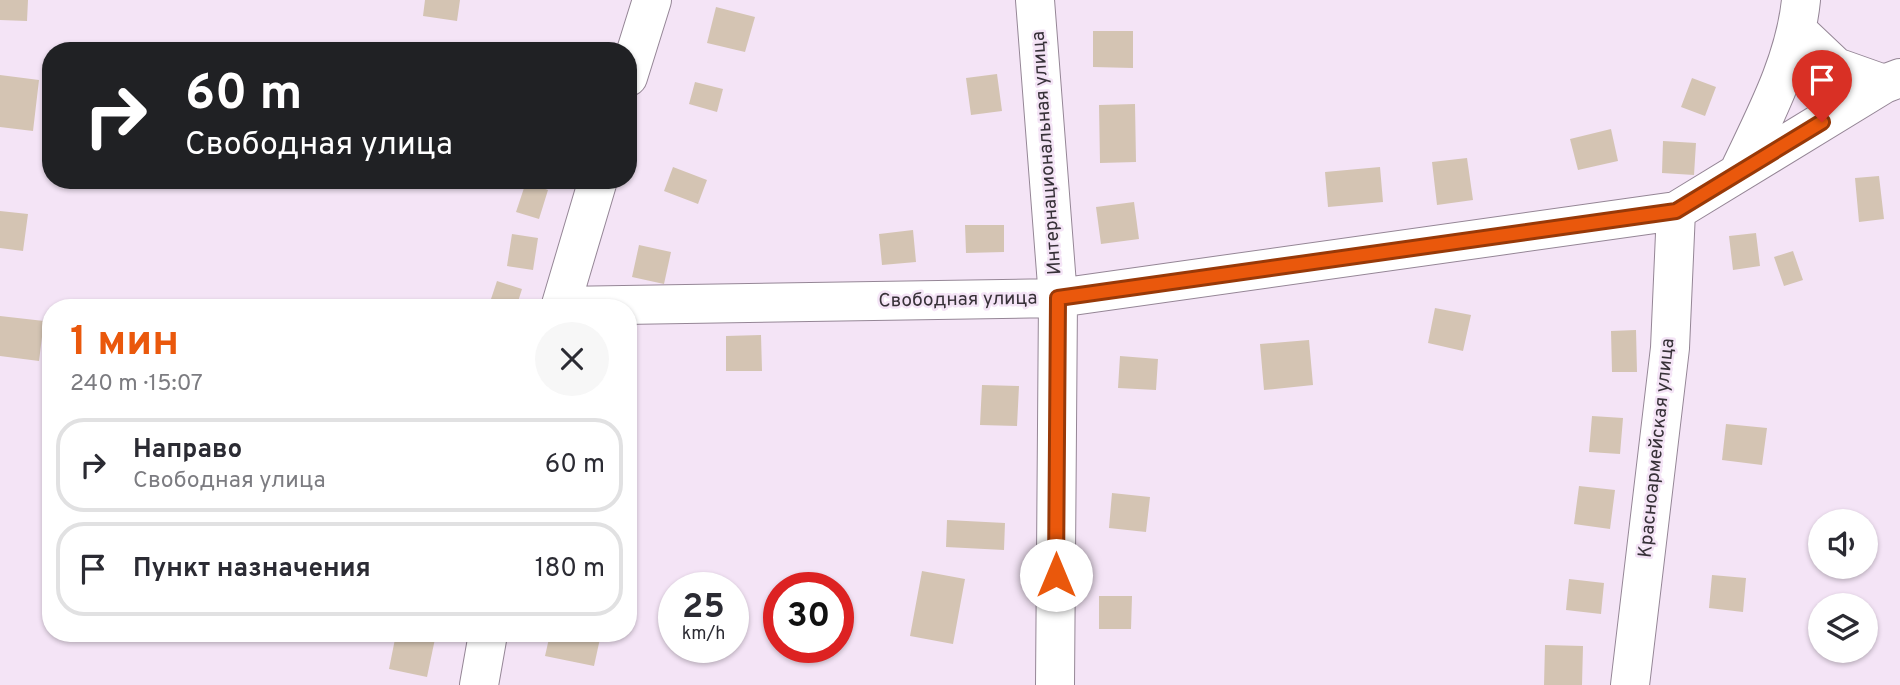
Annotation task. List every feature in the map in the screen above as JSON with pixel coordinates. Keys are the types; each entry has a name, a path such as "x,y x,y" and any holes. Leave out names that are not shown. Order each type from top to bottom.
{"street":[{"path":"637,48 652,0"},
{"name":"Интернациональная улица","path":"1035,0 1058,298 1055,685"},
{"path":"1800,16 1836,67 1892,81"},
{"path":"1738,173 1772,101 1800,16"},
{"name":"Свободная улица","path":"637,306 1058,298 1676,211 1892,81"},
{"path":"563,299 595,189"},
{"name":"Красноармейская улица","path":"1630,685 1670,348 1676,211"},
{"path":"479,685 487,642"}],"building":[{"path":"0,0 28,0 27,21 0,20"},
{"path":"425,0 460,0 457,21 423,16"},
{"path":"716,7 755,17 745,52 707,43"},
{"path":"1093,31 1133,31 1133,68 1093,67"},
{"path":"997,74 1002,111 971,115 966,78"},
{"path":"0,75 39,80 33,131 0,127"},
{"path":"1692,78 1716,87 1705,116 1681,107"},
{"path":"695,82 723,89 717,112 689,104"},
{"path":"1135,104 1136,162 1100,163 1099,105"},
{"path":"1611,129 1618,161 1578,170 1570,139"},
{"path":"1663,141 1696,143 1694,175 1662,173"},
{"path":"1467,158 1473,200 1437,205 1432,162"},
{"path":"673,167 707,180 698,204 664,191"},
{"path":"1380,167 1383,202 1328,207 1325,172"},
{"path":"1879,176 1884,219 1859,222 1855,178"},
{"path":"524,189 548,190 539,219 516,212"},
{"path":"1134,202 1139,239 1101,244 1096,207"},
{"path":"0,211 28,214 23,251 0,248"},
{"path":"965,225 1004,225 1004,252 966,253"},
{"path":"913,230 916,262 882,265 879,234"},
{"path":"1756,233 1760,266 1733,270 1729,236"},
{"path":"512,234 538,238 533,270 507,266"},
{"path":"639,245 671,252 664,284 632,277"},
{"path":"1793,251 1803,280 1784,286 1774,257"},
{"path":"497,281 522,289 519,299 491,299"},
{"path":"1435,308 1471,315 1463,351 1428,343"},
{"path":"0,316 42,321 39,361 0,356"},
{"path":"1636,330 1637,372 1612,372 1611,331"},
{"path":"761,335 762,371 726,371 726,336"},
{"path":"1309,340 1313,385 1264,390 1260,344"},
{"path":"1120,356 1158,359 1156,390 1118,388"},
{"path":"982,385 1019,386 1017,426 980,425"},
{"path":"1592,416 1623,418 1620,454 1589,452"},
{"path":"1726,424 1767,428 1762,465 1722,460"},
{"path":"1579,486 1615,490 1610,529 1574,524"},
{"path":"1112,493 1150,497 1146,532 1109,528"},
{"path":"947,520 1005,523 1004,550 946,547"},
{"path":"922,571 965,579 953,644 910,636"},
{"path":"1712,575 1746,578 1743,612 1709,608"},
{"path":"1569,579 1604,583 1601,614 1566,610"},
{"path":"1099,596 1132,596 1131,629 1099,629"},
{"path":"394,642 434,642 427,677 389,669"},
{"path":"548,642 599,642 594,666 545,656"},
{"path":"1545,645 1583,646 1582,685 1544,685"}],"route":[{"path":"1056,575 1058,298 1676,211 1822,122"}]}
